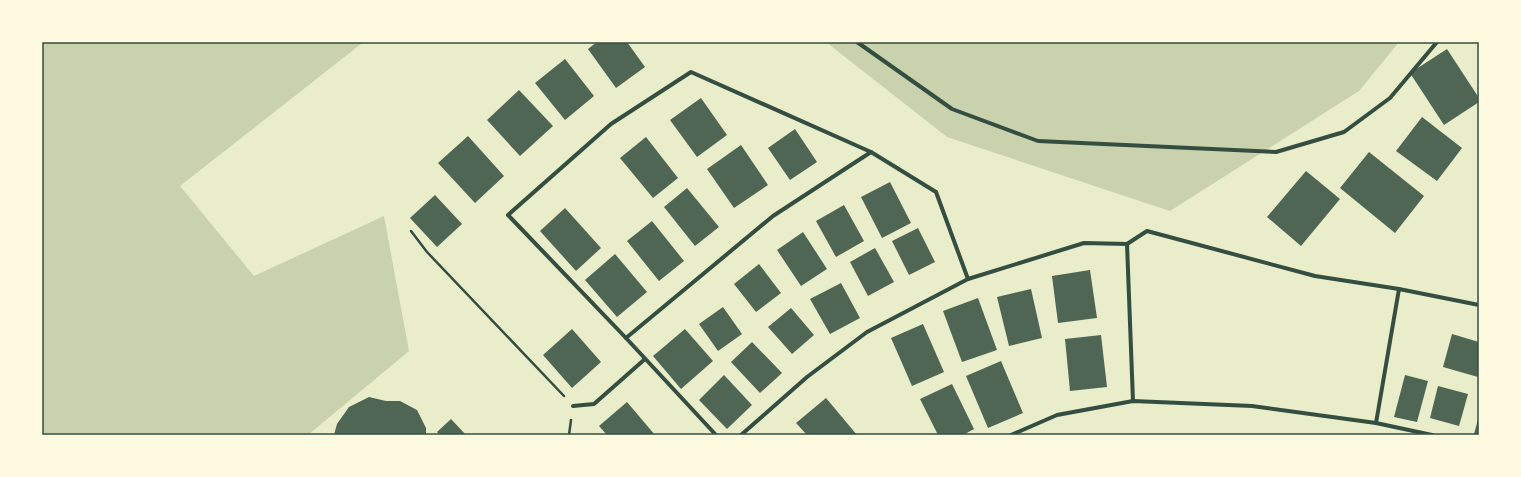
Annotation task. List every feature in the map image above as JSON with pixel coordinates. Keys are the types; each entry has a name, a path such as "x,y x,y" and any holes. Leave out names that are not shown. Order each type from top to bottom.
{"street":[{"path":"857,42 952,109 1038,141 1276,152 1344,132 1390,98 1437,42"},
{"path":"716,435 626,338 508,215 611,124 691,72 871,152 936,192 968,279"},
{"path":"626,338 773,216 871,152"},
{"path":"741,435 807,377 867,332 968,279 1084,243 1127,244 1147,231 1315,276 1399,289 1479,305"},
{"path":"1127,244 1133,400"},
{"path":"1376,423 1399,289"},
{"path":"573,406 594,404 645,359"},
{"path":"1011,435 1056,415 1133,400 1252,406 1376,423 1432,435"}],"path":[{"path":"411,231 428,252 573,406 569,435"}],"green space":[{"path":"42,42 361,42 361,44 180,186 254,276 384,216 409,351 308,435 42,435"},
{"path":"826,42 1399,42 1359,91 1170,211 947,137"}],"building":[{"path":"597,42 627,42 645,67 616,88 588,49"},
{"path":"1447,49 1479,98 1479,102 1444,125 1410,73"},
{"path":"565,59 594,96 565,120 535,83"},
{"path":"519,90 553,126 520,156 487,120"},
{"path":"701,98 727,135 697,157 670,120"},
{"path":"1422,117 1462,148 1437,181 1396,151"},
{"path":"795,129 817,162 790,180 768,148"},
{"path":"468,136 504,176 475,203 438,163"},
{"path":"646,137 678,178 653,198 620,158"},
{"path":"741,145 768,185 734,208 707,169"},
{"path":"1369,152 1424,196 1395,233 1340,188"},
{"path":"1306,171 1340,199 1301,246 1267,217"},
{"path":"890,182 911,223 882,238 861,197"},
{"path":"687,188 719,227 695,246 664,207"},
{"path":"435,195 462,224 437,247 410,218"},
{"path":"844,205 864,241 836,257 816,221"},
{"path":"565,208 601,248 576,271 540,231"},
{"path":"652,221 684,261 659,281 627,241"},
{"path":"918,228 935,262 909,275 892,241"},
{"path":"803,232 827,269 801,286 777,250"},
{"path":"875,248 894,282 868,296 850,262"},
{"path":"615,254 647,292 617,317 585,280"},
{"path":"759,264 781,293 756,312 734,284"},
{"path":"1090,270 1097,318 1058,323 1052,276"},
{"path":"841,283 860,318 830,334 810,299"},
{"path":"1031,289 1042,338 1009,346 997,297"},
{"path":"978,298 997,350 962,362 943,311"},
{"path":"723,307 742,334 718,351 699,324"},
{"path":"791,308 814,335 792,354 768,327"},
{"path":"923,324 944,372 912,386 891,338"},
{"path":"572,329 601,362 572,388 543,355"},
{"path":"685,329 713,361 681,389 653,356"},
{"path":"1452,334 1479,342 1478,377 1443,367"},
{"path":"1101,335 1107,387 1070,391 1065,339"},
{"path":"752,342 782,373 760,393 731,362"},
{"path":"1001,361 1023,413 988,428 966,376"},
{"path":"724,375 752,405 727,429 699,400"},
{"path":"1405,375 1428,381 1417,422 1394,417"},
{"path":"952,384 974,429 963,435 938,435 920,399"},
{"path":"1438,386 1468,394 1459,426 1430,418"},
{"path":"369,397 386,401 400,401 417,410 426,428 426,435 334,435 337,424 349,407"},
{"path":"826,398 857,435 807,435 796,423"},
{"path":"627,402 655,435 607,435 599,426"},
{"path":"1479,416 1479,435 1474,434"},
{"path":"451,419 466,435 440,435 437,432"}]}
